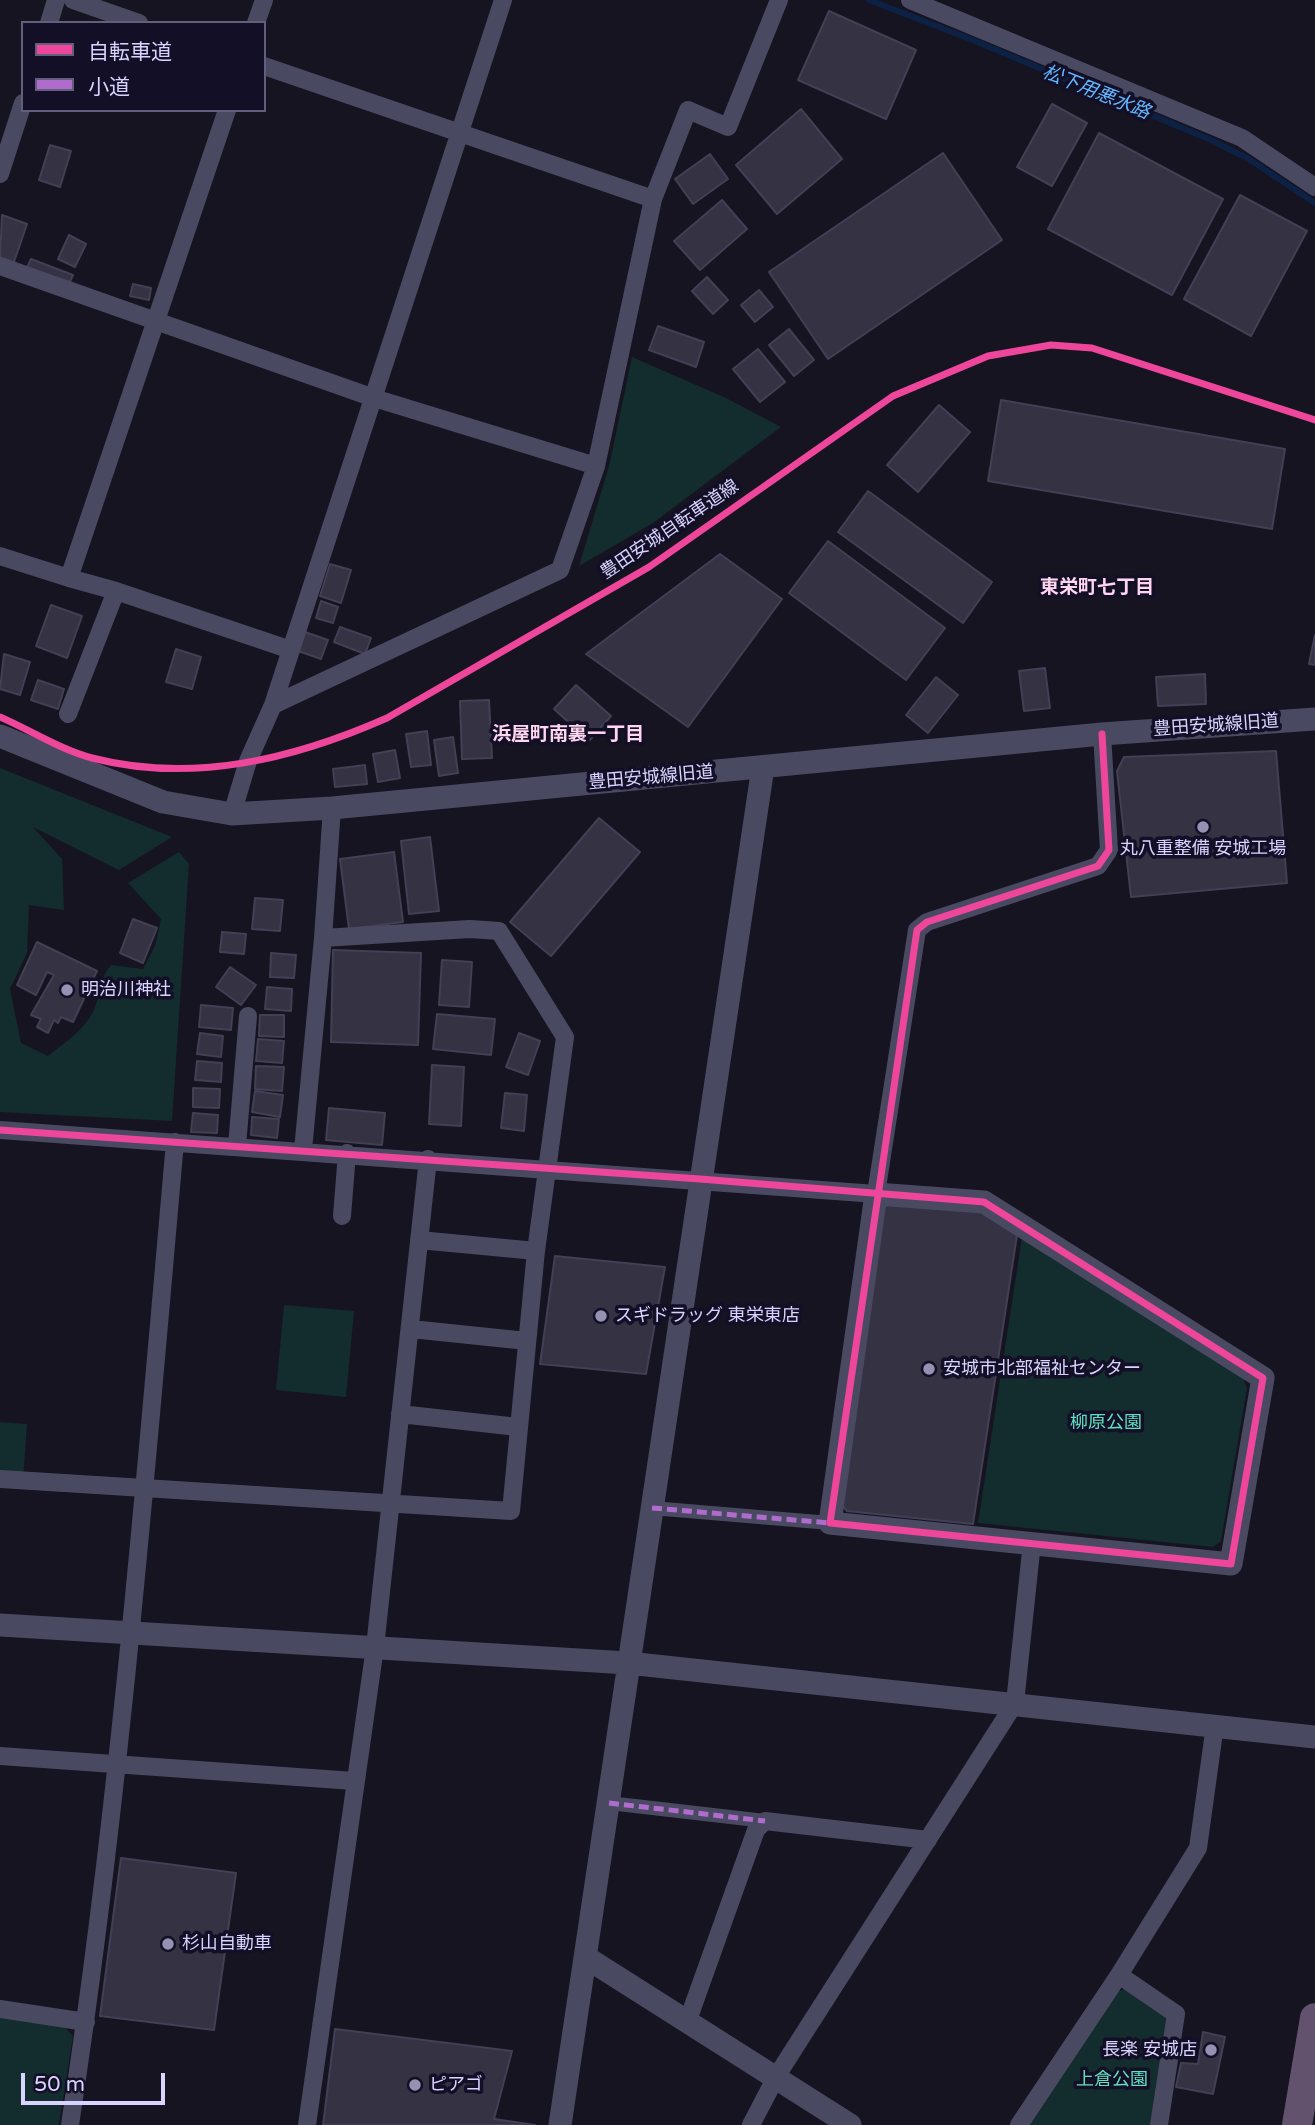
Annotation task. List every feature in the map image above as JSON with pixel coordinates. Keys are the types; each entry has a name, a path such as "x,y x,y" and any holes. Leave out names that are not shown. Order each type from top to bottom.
{"highway":[{"path":"1297,2125 1315,2018"}],"street":[{"path":"50,21 56,0"},
{"path":"73,0 133,21"},
{"path":"257,21 264,0"},
{"path":"232,814 248,761 272,705 291,650 503,0"},
{"path":"272,705 559,570 596,466 653,199 688,110 728,127 779,0"},
{"path":"910,0 1242,138 1315,187"},
{"path":"266,67 653,199"},
{"path":"0,174 21,109"},
{"path":"69,578 226,112"},
{"path":"0,266 374,398 596,466"},
{"path":"0,556 291,650"},
{"path":"68,714 116,592"},
{"name":"豊田安城線旧道","path":"0,736 163,802 232,814 332,808 1102,734 1315,719"},
{"path":"830,1522 876,1194 917,930 927,922 1098,866 1109,850 1102,734"},
{"path":"560,2125 763,767"},
{"path":"303,1150 324,937 332,808"},
{"path":"0,1479 511,1511 536,1251 565,1037 499,931 470,929 324,937"},
{"path":"237,1146 248,1016"},
{"path":"0,1130 428,1159 984,1202 1263,1378 1231,1564 830,1522 652,1508"},
{"path":"70,2125 86,2022 118,1765 175,1142"},
{"path":"342,1216 346,1153"},
{"path":"307,2125 375,1647 428,1159"},
{"path":"419,1240 536,1251"},
{"path":"411,1329 527,1341"},
{"path":"400,1414 518,1427"},
{"path":"751,2125 776,2077 1015,1703 1032,1542"},
{"path":"0,1625 628,1664 1015,1703 1315,1737"},
{"path":"1019,2125 1119,1975 1198,1848 1214,1725"},
{"path":"0,1756 354,1781"},
{"path":"609,1803 928,1840"},
{"path":"688,2020 756,1830 765,1821"},
{"path":"587,1958 850,2125"},
{"path":"1119,1975 1175,2014 1159,2125"},
{"path":"0,2009 86,2022"}],"green space":[{"path":"632,357 726,398 781,427 653,523 579,566 609,466"},
{"path":"0,768 172,837 119,870 33,827 62,859 64,910 29,905 27,953 10,989 21,1043 48,1056 89,1019 96,1005 102,979 111,965 143,969 155,946 161,919 128,883 179,852 189,864 172,1121 0,1112"},
{"name":"柳原公園","path":"1022,1237 1243,1378 1247,1388 1221,1541 1213,1547 978,1523"},
{"path":"284,1305 354,1311 346,1397 276,1390"},
{"path":"0,1422 27,1424 23,1480 0,1479"},
{"name":"上倉公園","path":"1125,1989 1164,2014 1167,2023 1151,2125 1028,2125 1116,1992"},
{"path":"0,2017 64,2027 73,2036 59,2125 0,2125"}],"building":[{"path":"829,11 916,50 886,119 798,80"},
{"path":"1052,104 1087,123 1052,186 1017,167"},
{"path":"801,109 842,159 777,214 736,165"},
{"path":"1099,133 1223,199 1172,295 1048,229"},
{"path":"50,145 71,151 60,187 39,180"},
{"path":"943,153 1002,240 828,359 769,272"},
{"path":"710,154 728,179 693,204 675,179"},
{"path":"1240,195 1307,231 1251,336 1184,299"},
{"path":"722,200 747,229 700,270 674,241"},
{"path":"2,215 27,224 14,262 0,258"},
{"path":"69,235 86,244 75,267 58,259"},
{"path":"31,259 73,275 69,284 27,268"},
{"path":"707,277 728,300 713,314 692,291"},
{"path":"133,284 151,288 149,300 130,296"},
{"path":"759,290 773,307 755,322 741,305"},
{"path":"658,326 704,342 696,367 649,350"},
{"path":"789,329 814,360 794,376 769,345"},
{"path":"758,349 785,382 760,402 733,369"},
{"path":"1001,400 1285,449 1272,529 988,481"},
{"path":"939,405 970,432 918,492 887,465"},
{"path":"868,491 992,582 963,623 838,532"},
{"path":"828,541 945,628 906,680 789,593"},
{"path":"720,554 782,599 688,727 586,654"},
{"path":"330,564 351,570 341,603 320,596"},
{"path":"321,601 338,607 333,623 316,618"},
{"path":"51,605 82,616 67,658 36,646"},
{"path":"340,627 371,638 365,654 334,642"},
{"path":"305,632 328,640 321,659 298,651"},
{"path":"1315,635 1315,665 1309,664"},
{"path":"176,649 201,657 192,689 166,682"},
{"path":"4,654 30,662 20,695 0,689"},
{"path":"1045,668 1050,708 1024,711 1019,671"},
{"path":"1205,674 1206,704 1158,706 1156,677"},
{"path":"936,677 958,695 928,733 906,715"},
{"path":"38,680 64,689 58,709 31,700"},
{"path":"576,685 611,716 589,741 554,709"},
{"path":"489,700 492,758 462,759 460,701"},
{"path":"427,731 431,765 411,767 406,734"},
{"path":"453,737 458,773 439,776 434,740"},
{"path":"395,750 400,778 378,782 373,754"},
{"name":"丸八重整備 安城工場","path":"1276,751 1287,883 1131,897 1117,771 1124,757"},
{"path":"365,765 367,784 335,787 333,769"},
{"path":"599,818 640,852 551,956 510,922"},
{"path":"430,837 439,911 409,914 401,841"},
{"path":"394,852 403,922 349,929 340,859"},
{"path":"255,898 283,900 280,931 252,929"},
{"path":"133,919 157,928 143,963 120,953"},
{"path":"222,932 246,934 244,954 220,952"},
{"name":"明治川神社","path":"37,942 97,971 73,1022 61,1017 58,1023 54,1020 48,1033 37,1027 41,1019 31,1015 54,975 47,972 36,995 17,985"},
{"path":"333,950 421,953 418,1045 331,1042"},
{"path":"271,953 296,955 294,978 270,977"},
{"path":"442,960 472,962 469,1007 439,1005"},
{"path":"230,967 256,985 241,1005 216,987"},
{"path":"267,987 292,989 291,1011 265,1009"},
{"path":"201,1005 233,1008 231,1030 199,1027"},
{"path":"437,1014 495,1019 491,1055 433,1049"},
{"path":"260,1015 284,1015 284,1037 259,1036"},
{"path":"200,1033 223,1036 221,1057 197,1054"},
{"path":"519,1033 540,1041 528,1075 506,1067"},
{"path":"258,1039 284,1041 282,1063 256,1061"},
{"path":"197,1061 222,1063 221,1082 195,1080"},
{"path":"432,1065 464,1067 461,1126 429,1124"},
{"path":"256,1066 284,1067 282,1091 255,1089"},
{"path":"193,1088 220,1089 219,1108 193,1107"},
{"path":"255,1091 283,1095 280,1117 252,1112"},
{"path":"505,1093 527,1095 524,1131 501,1128"},
{"path":"329,1108 385,1113 382,1145 326,1140"},
{"path":"193,1113 218,1115 217,1133 191,1132"},
{"path":"252,1117 279,1119 277,1138 251,1135"},
{"name":"安城市北部福祉センター","path":"891,1203 981,1210 1017,1235 973,1524 847,1511 841,1504 884,1207"},
{"name":"スギドラッグ 東栄東店","path":"555,1256 665,1267 646,1374 540,1364"},
{"name":"杉山自動車","path":"121,1858 236,1873 214,2030 100,2016"},
{"name":"ピアゴ","path":"335,2029 512,2051 494,2119 535,2125 323,2125"},
{"name":"長楽 安城店","path":"1203,2032 1225,2037 1213,2094 1176,2087 1181,2063 1198,2064"}],"waterway":[{"name":"松下用悪水路","path":"869,0 970,39 1211,140 1249,159 1315,203"}],"marked path":[{"path":"652,1508 830,1523"},
{"path":"609,1803 765,1821"}],"cycle path":[{"name":"豊田安城自転車道線","path":"0,717 57,745 92,758 168,768 205,768 243,763 279,756 352,733 387,718 649,567 893,396 988,356 1051,345 1092,348 1315,420"},
{"path":"0,1130 700,1179 984,1202 1263,1378 1231,1564 830,1523 917,930 927,922 1098,866 1109,850 1102,734"}],"place":[{"name":"丸八重整備 安城工場","path":"1203,827"},
{"name":"明治川神社","path":"67,990"},
{"name":"スギドラッグ 東栄東店","path":"601,1316"},
{"name":"安城市北部福祉センター","path":"929,1369"},
{"name":"杉山自動車","path":"168,1944"},
{"name":"長楽 安城店","path":"1211,2050"},
{"name":"ピアゴ","path":"415,2085"}],"district":[{"name":"東栄町七丁目","path":"1097,588"},
{"name":"浜屋町南裏一丁目","path":"568,735"}]}
